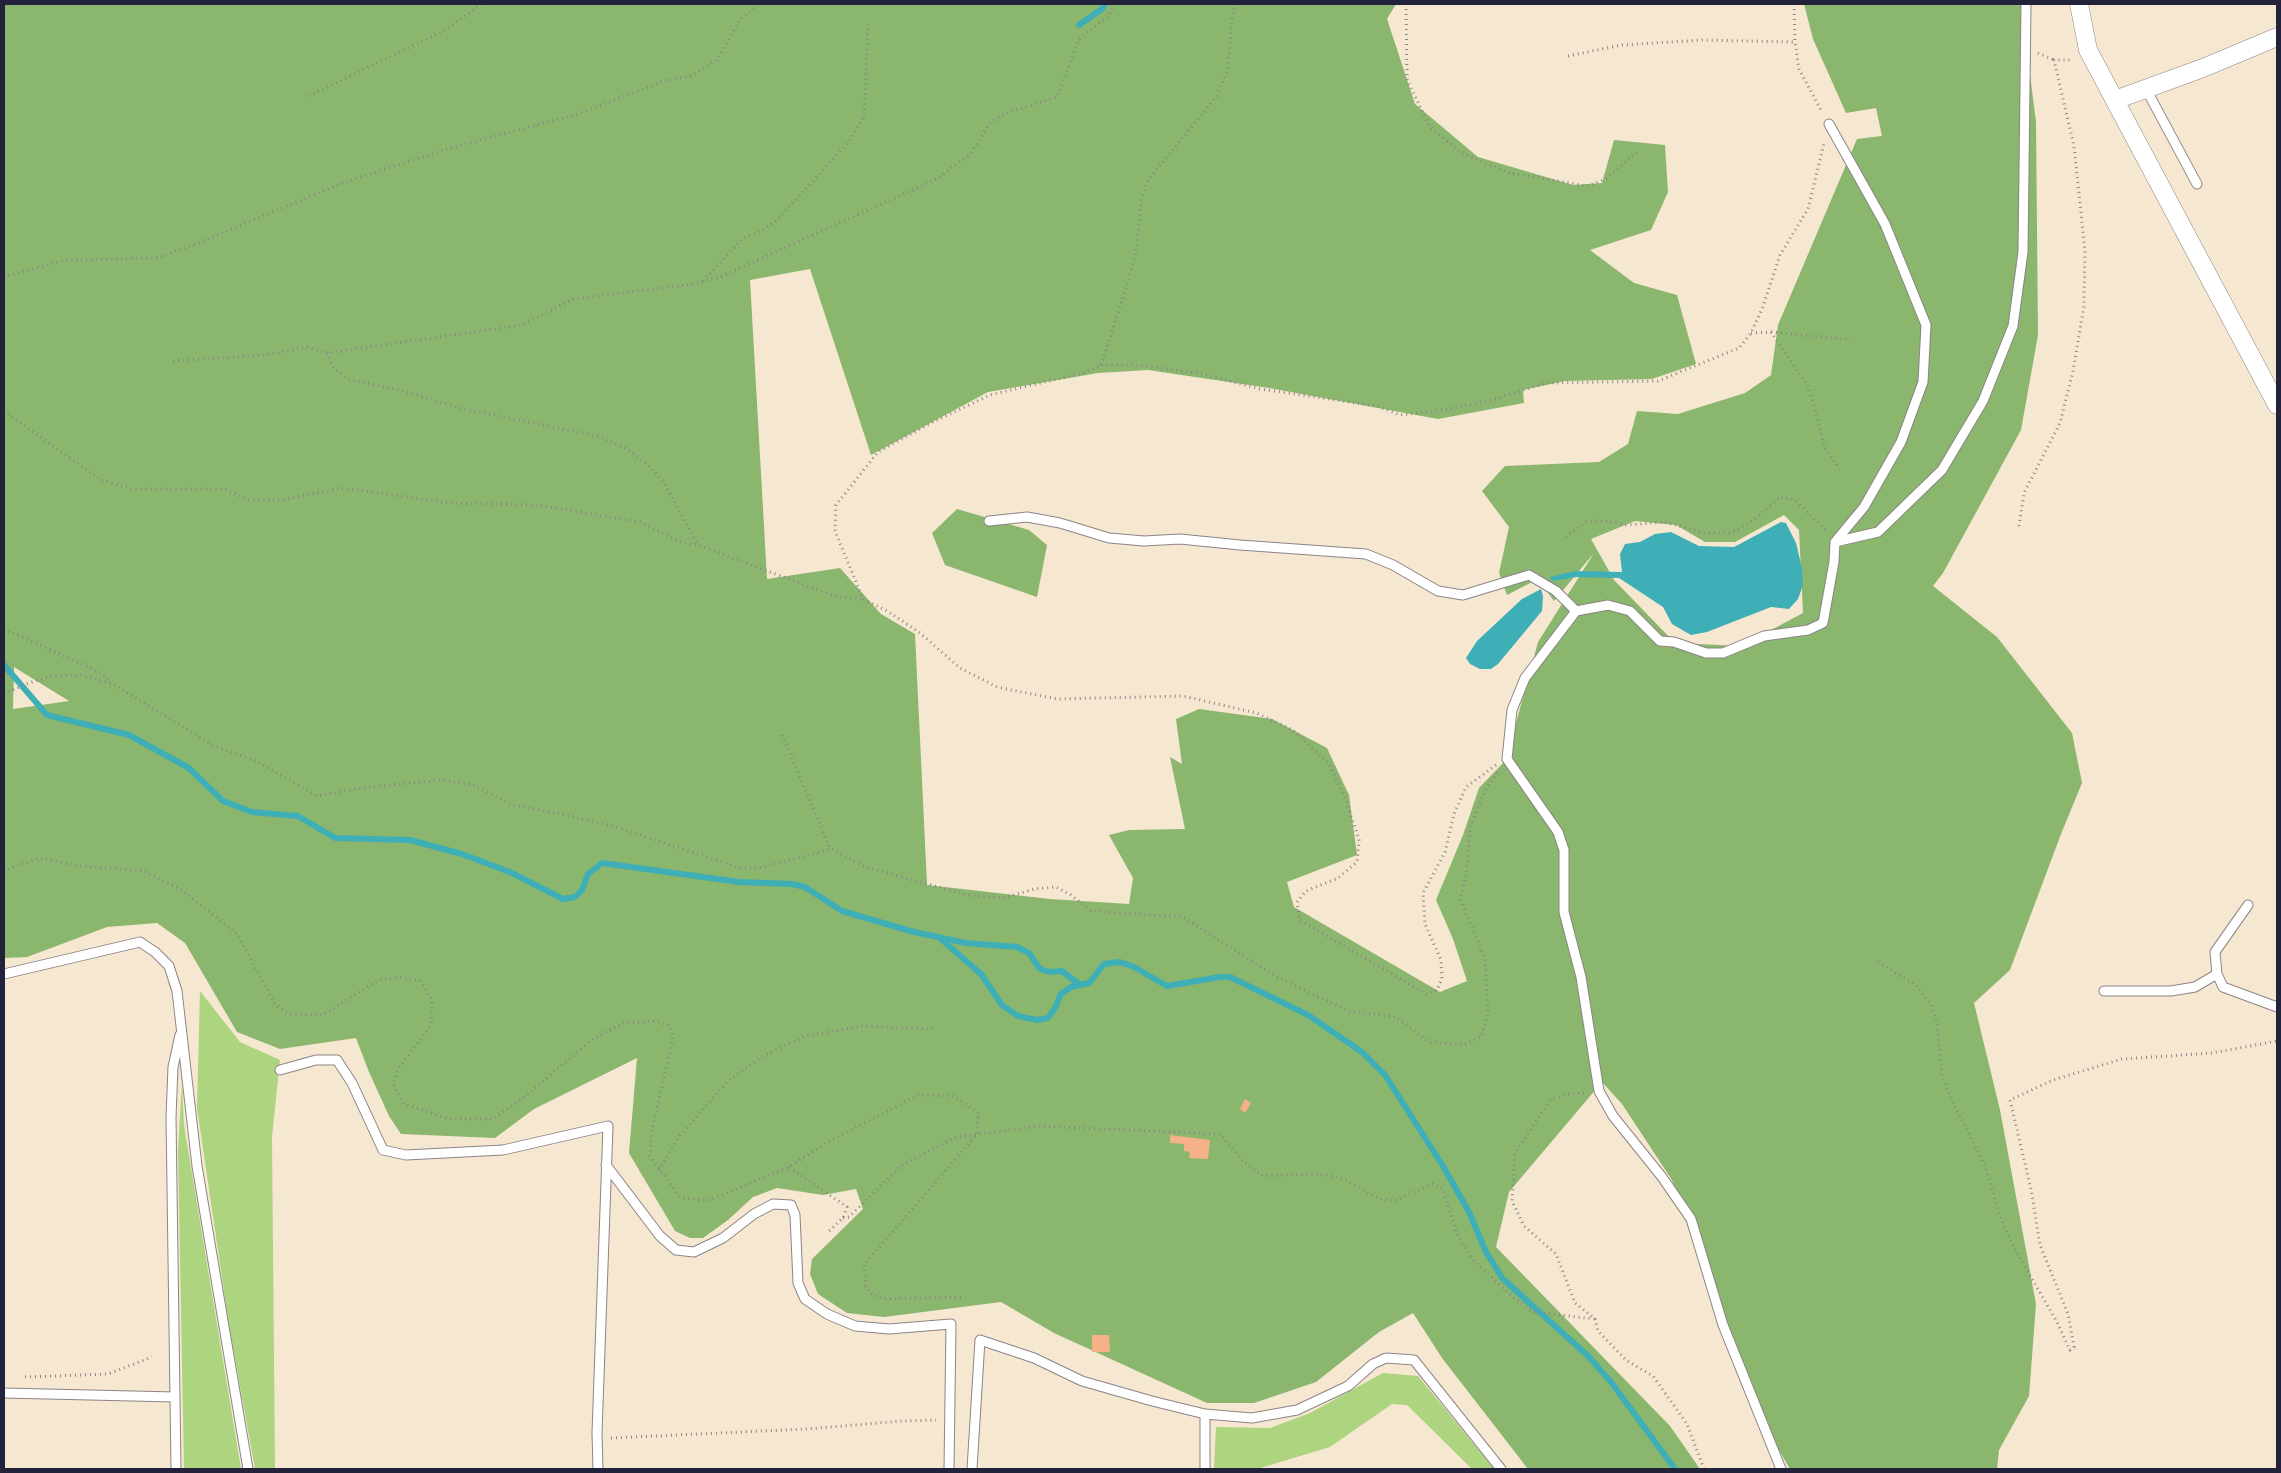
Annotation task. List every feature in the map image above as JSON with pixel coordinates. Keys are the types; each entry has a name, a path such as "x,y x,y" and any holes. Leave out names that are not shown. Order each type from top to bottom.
{"street":[{"path":"2079,4 2088,50 2092,59 2277,405"},
{"path":"2115,100 2203,68 2277,38"}],"lane":[{"path":"1835,542 1878,532 1942,470 1983,401 2013,326 2023,252 2026,4"},
{"path":"2146,89 2197,184"},
{"path":"1781,1469 1723,1324 1691,1219 1662,1177 1613,1116 1599,1092 1581,977 1564,912 1564,850 1558,832 1507,759 1512,710 1525,678 1576,611 1608,605 1630,611 1660,641 1674,642 1706,653 1723,653 1764,636 1808,630 1823,623 1834,562 1835,542 1864,507 1901,442 1923,382 1926,325 1885,224 1829,124"},
{"path":"989,521 1026,516 1060,523 1108,538 1144,541 1180,539 1366,554 1394,565 1438,591 1463,595 1529,575 1556,592 1576,611"},
{"path":"2248,905 2215,952 2217,974 2223,987 2277,1007"},
{"path":"4,974 140,942 155,952 169,966 177,992 198,1166 248,1469"},
{"path":"2104,991 2171,991 2195,987 2217,974"},
{"path":"176,1469 171,1117 173,1067 182,1027"},
{"path":"280,1070 316,1060 337,1060 352,1084 384,1150 406,1155 503,1150 608,1126 597,1438 598,1469"},
{"path":"606,1165 660,1236 676,1250 694,1252 723,1238 754,1214 773,1204 791,1205 796,1215 798,1283 805,1299 827,1314 855,1326 889,1329 951,1324 949,1469"},
{"path":"972,1469 980,1340 1034,1358 1082,1381 1205,1414 1252,1418 1297,1410 1348,1386 1373,1364 1386,1358 1414,1360 1501,1469"},
{"path":"4,1393 175,1397"},
{"path":"1205,1414 1205,1469"}],"path":[{"path":"309,96 446,30 482,4"},
{"path":"4,278 66,260 158,258 340,184 450,148 574,115 664,81 691,76 717,60 740,18 760,4"},
{"path":"173,361 266,355 307,347 326,353 522,325 572,299 702,282 720,277 937,179 970,154 990,123 1006,113 1057,97 1079,39 1110,14 1113,4"},
{"path":"1101,365 1128,285 1136,251 1141,201 1148,180 1217,96 1228,68 1232,16 1235,4"},
{"path":"1406,4 1407,80 1429,126 1461,153 1510,173 1587,186 1606,179 1637,152"},
{"path":"863,599 835,531 836,505 878,452 933,422 990,395 1083,374 1101,365 1135,365 1199,374 1260,389 1377,406 1400,415 1444,410 1496,399 1546,383 1658,381 1739,348 1751,333 1762,309 1780,255 1808,209 1829,124 1799,69 1795,42 1794,4"},
{"path":"702,282 742,239 763,230 777,220 848,143 864,117 868,23"},
{"path":"1568,56 1622,45 1702,40 1795,42"},
{"path":"2019,526 2024,493 2060,423 2074,371 2084,306 2085,251 2074,146 2054,60 2092,59"},
{"path":"1751,333 1771,332 1851,340"},
{"path":"1771,332 1808,388 1826,448 1840,469"},
{"path":"326,353 334,368 348,379 404,391 459,408 597,436 627,449 646,463 663,482 698,545"},
{"path":"4,411 101,480 132,489 225,489 249,500 280,500 342,488 450,503 536,504 640,522 683,543 698,545 838,597 863,599 889,612 920,633 960,668 997,687 1057,699 1183,696 1256,713 1293,730 1329,764 1346,800 1359,840 1357,862 1338,878 1306,891 1296,902 1300,920 1426,994 1437,990 1442,979 1441,960 1425,924 1423,893 1445,852 1454,814 1466,788 1493,766 1507,759"},
{"path":"1566,537 1586,522 1598,520 1626,525 1665,522 1704,533 1731,533 1754,520 1780,497 1795,500 1823,526 1835,542"},
{"path":"4,629 98,671 113,684 212,745 258,762 317,796 362,788 442,780 472,785 513,805 557,813 619,828 740,868 759,868 833,849"},
{"path":"4,694 26,684 52,676 81,675 113,684"},
{"path":"782,735 830,848 865,867 968,895 1004,898 1034,889 1056,887 1071,895 1091,911 1183,917 1277,977 1348,1010 1396,1017 1429,1042 1463,1045 1482,1036 1488,1013 1485,959 1460,899 1466,877 1470,826 1485,791 1507,759"},
{"path":"4,871 39,858 80,866 144,871 182,890 237,934 275,1004 289,1014 323,1015 379,980 399,977 420,981 432,999 431,1024 399,1068 393,1084 404,1104 450,1119 493,1119 523,1098 594,1038 624,1023 655,1021 670,1026 673,1039 651,1135 650,1156 680,1197 707,1201 789,1167 824,1144 918,1095 954,1096 978,1113 977,1134 864,1265 866,1286 872,1294 882,1299 961,1298"},
{"path":"1878,962 1916,985 1931,1004 1937,1023 1942,1076 1985,1166 2001,1218 2014,1248 2070,1350 2074,1347 2068,1314 2040,1245 2031,1189 2010,1100 2053,1080 2122,1059 2212,1053 2277,1041"},
{"path":"659,1170 680,1135 728,1081 763,1056 806,1036 861,1026 935,1028"},
{"path":"1599,1092 1568,1094 1551,1100 1515,1153 1512,1202 1524,1226 1556,1254 1575,1303 1595,1318 1598,1331 1626,1360 1653,1376 1687,1424 1704,1469"},
{"path":"842,1218 849,1217 902,1165 956,1137 1038,1126 1220,1134 1244,1162 1263,1176 1316,1174 1339,1177 1380,1199 1394,1201 1432,1184 1443,1190 1458,1236 1474,1261 1514,1298 1534,1312 1595,1318"},
{"path":"789,1167 847,1207 842,1218 829,1230"},
{"path":"23,1377 108,1374 152,1357"},
{"path":"597,1438 678,1436 807,1429 902,1421 950,1420"}],"green space":[{"path":"4,4 1396,4 1387,19 1415,104 1478,157 1573,185 1602,183 1614,140 1665,145 1668,192 1651,230 1590,250 1634,283 1677,295 1696,364 1652,379 1565,381 1523,390 1524,403 1438,419 1269,388 1148,370 1098,373 988,392 871,455 810,269 750,280 767,579 840,568 881,614 915,634 927,885 1050,899 1129,904 1133,878 1109,835 1129,830 1185,829 1170,757 1182,764 1176,719 1199,709 1272,719 1327,748 1349,795 1357,855 1287,882 1294,907 1440,992 1467,981 1453,939 1436,900 1463,835 1479,788 1506,760 1538,642 1594,553 1554,601 1538,579 1507,595 1499,573 1509,527 1482,491 1505,466 1599,462 1628,444 1637,411 1678,414 1745,393 1771,375 1778,325 1857,139 1882,136 1876,108 1846,113 1813,39 1804,4 2021,4 2036,122 2038,335 2021,430 1943,573 1933,586 1997,637 2072,733 2082,783 2010,970 1974,1003 2000,1110 2036,1304 2029,1396 1999,1450 1997,1469 1790,1469 1743,1389 1672,1180 1622,1104 1602,1082 1509,1192 1496,1247 1670,1426 1700,1469 1528,1469 1442,1358 1413,1313 1379,1332 1316,1382 1254,1403 1207,1403 1054,1333 1001,1302 884,1317 847,1313 818,1294 810,1274 812,1259 863,1209 856,1189 823,1195 777,1188 753,1197 728,1220 703,1238 690,1238 675,1231 629,1153 637,1058 534,1109 495,1138 401,1134 389,1116 356,1038 280,1049 237,1032 185,943 157,923 107,927 27,957 4,958","holes":["1784,515 1799,530 1803,613 1741,646 1675,643 1614,580 1591,539 1635,521 1676,525 1705,542 1735,542","14,667 69,701 13,709"]},
{"path":"957,509 1029,530 1047,545 1037,597 945,565 932,533"},
{"path":"200,991 240,1042 280,1060 272,1137 275,1469 255,1469 229,1325 197,1108"},
{"path":"182,1082 184,1125 241,1469 184,1469 178,1150"},
{"path":"1383,1373 1418,1376 1494,1469 1472,1469 1407,1405 1392,1404 1330,1447 1257,1469 1214,1469 1216,1427 1270,1428 1310,1413"}],"water":[{"path":"1781,522 1786,523 1796,543 1802,568 1803,585 1798,599 1789,609 1771,607 1707,632 1691,635 1672,624 1663,607 1619,578 1577,577 1552,581 1550,577 1575,571 1622,572 1620,554 1625,544 1640,542 1655,534 1671,532 1699,546 1734,547"},
{"path":"1541,589 1543,596 1542,611 1498,664 1491,669 1480,669 1470,664 1466,658 1477,641 1522,599"}],"building":[{"path":"1245,1099 1251,1103 1245,1113 1240,1109"},
{"path":"1170,1135 1210,1140 1208,1159 1189,1158 1190,1152 1184,1151 1184,1144 1170,1143"},
{"path":"1092,1335 1109,1335 1110,1352 1092,1352"}],"waterway":[{"path":"1079,25 1102,9 1105,4"},
{"path":"4,665 47,715 129,735 189,768 223,801 252,812 298,816 335,838 410,840 462,854 512,873 563,899 575,897 582,890 588,874 602,863 739,882 792,884 805,887 842,911 914,932 966,943 1017,947 1029,953 1040,969 1050,972 1062,971 1079,984"},
{"path":"942,940 981,974 1002,1005 1018,1016 1037,1020 1048,1018 1061,994 1071,987 1089,983 1104,964 1120,962 1134,967 1167,986 1230,977 1308,1015 1362,1052 1385,1075 1443,1166 1469,1212 1486,1252 1503,1279 1588,1356 1611,1382 1675,1469"}]}
